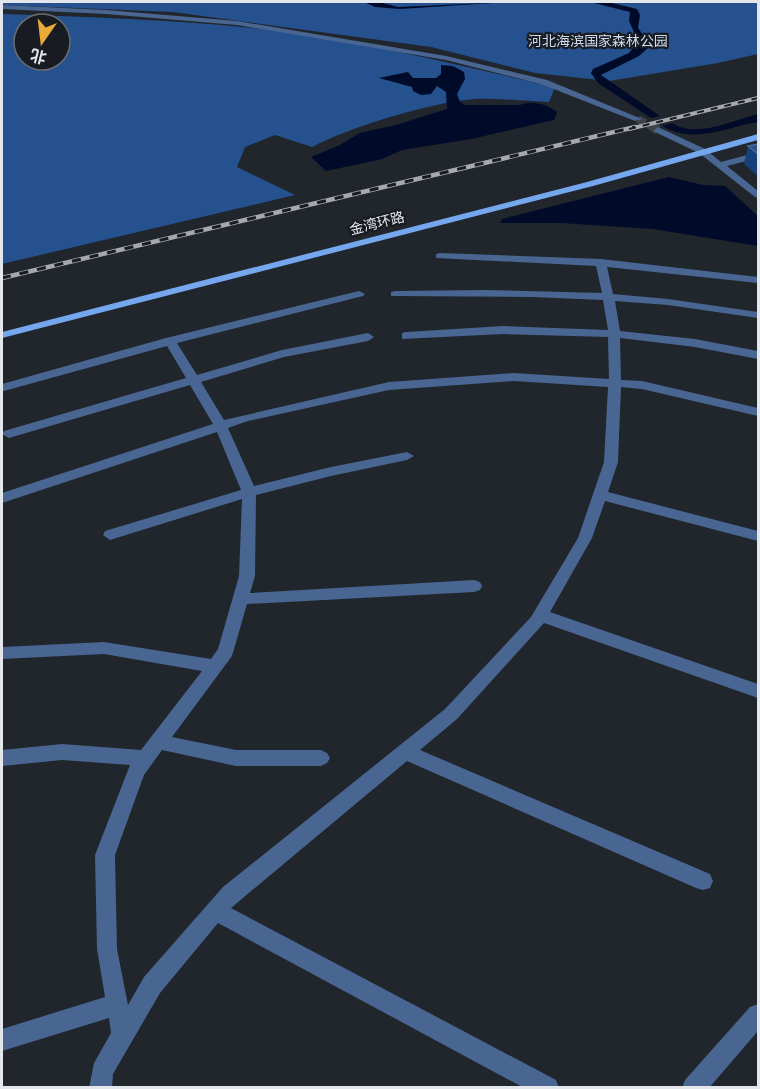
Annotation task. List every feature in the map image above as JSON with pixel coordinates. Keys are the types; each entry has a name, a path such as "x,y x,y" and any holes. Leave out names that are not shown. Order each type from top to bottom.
{"main road":[{"name":"金湾环路","path":"2,335 590,184 759,137"}],"street":[{"path":"2,7 106,12 237,23 446,58 544,82 638,120"},
{"path":"658,130 702,151 759,195"},
{"path":"719,165 759,155"},
{"path":"440,256 601,262 700,271 759,280"},
{"path":"100,1088 102,1071 152,985 215,910 230,894 451,714 540,615 585,538 611,462 615,383 614,333 601,262"},
{"path":"395,294 498,292 607,295 709,306 759,315"},
{"path":"4,387 170,341 359,294"},
{"path":"406,336 501,330 614,333 722,346 759,355"},
{"path":"9,434 193,378 282,354 368,337"},
{"path":"123,1036 107,949 105,855 136,771 226,651 247,576 249,491 221,426 170,341"},
{"path":"2,498 245,418 389,386 514,377 615,383 642,385 759,412"},
{"path":"110,535 249,491 338,468 407,456"},
{"path":"600,495 759,536"},
{"path":"240,599 474,586"},
{"path":"540,615 759,691"},
{"path":"2,653 104,648 214,666"},
{"path":"158,742 236,758 321,759"},
{"path":"2,759 62,752 146,758"},
{"path":"405,752 703,881"},
{"path":"215,910 548,1088"},
{"path":"2,1040 117,1004"},
{"path":"703,1084 759,1015"}],"green space":[{"name":"河北海滨国家森林公园","path":"2,2 758,2 758,54 609,81 535,73 431,47 173,12 2,5"},
{"path":"2,14 12,14 12,72 72,72 72,17 244,27 314,36 555,87 549,102 503,99 456,101 414,110 369,124 312,147 275,135 245,147 237,167 295,195 2,264"}],"shaded area":[{"path":"364,2 379,2 398,7 509,2 400,9 375,7"},
{"path":"590,2 608,2 637,9 640,15 638,28 646,39 648,48 639,56 601,75 660,116 651,118 598,83 591,73 593,69 629,53 638,41 629,21 630,12"},
{"path":"441,65 453,66 464,72 465,79 457,94 460,102 465,105 539,104 557,112 554,120 471,139 402,150 382,159 326,171 311,157 340,145 360,133 396,125 447,109 446,92 437,86 431,94 421,95 413,91 412,87 379,78 408,72 413,78 436,78 441,74"},
{"path":"758,114 758,122 710,133 686,134 663,126 672,123 692,129 704,129"},
{"path":"669,177 703,185 725,186 758,216 758,246 653,229 562,223 500,223 502,219"}],"building":[{"path":"759,144 759,155 748,146"}],"tunnel":[{"path":"638,119 656,129"},
{"path":"653,127 658,130"}],"railway":[{"path":"629,129 758,98"},
{"path":"2,278 635,127"}]}
